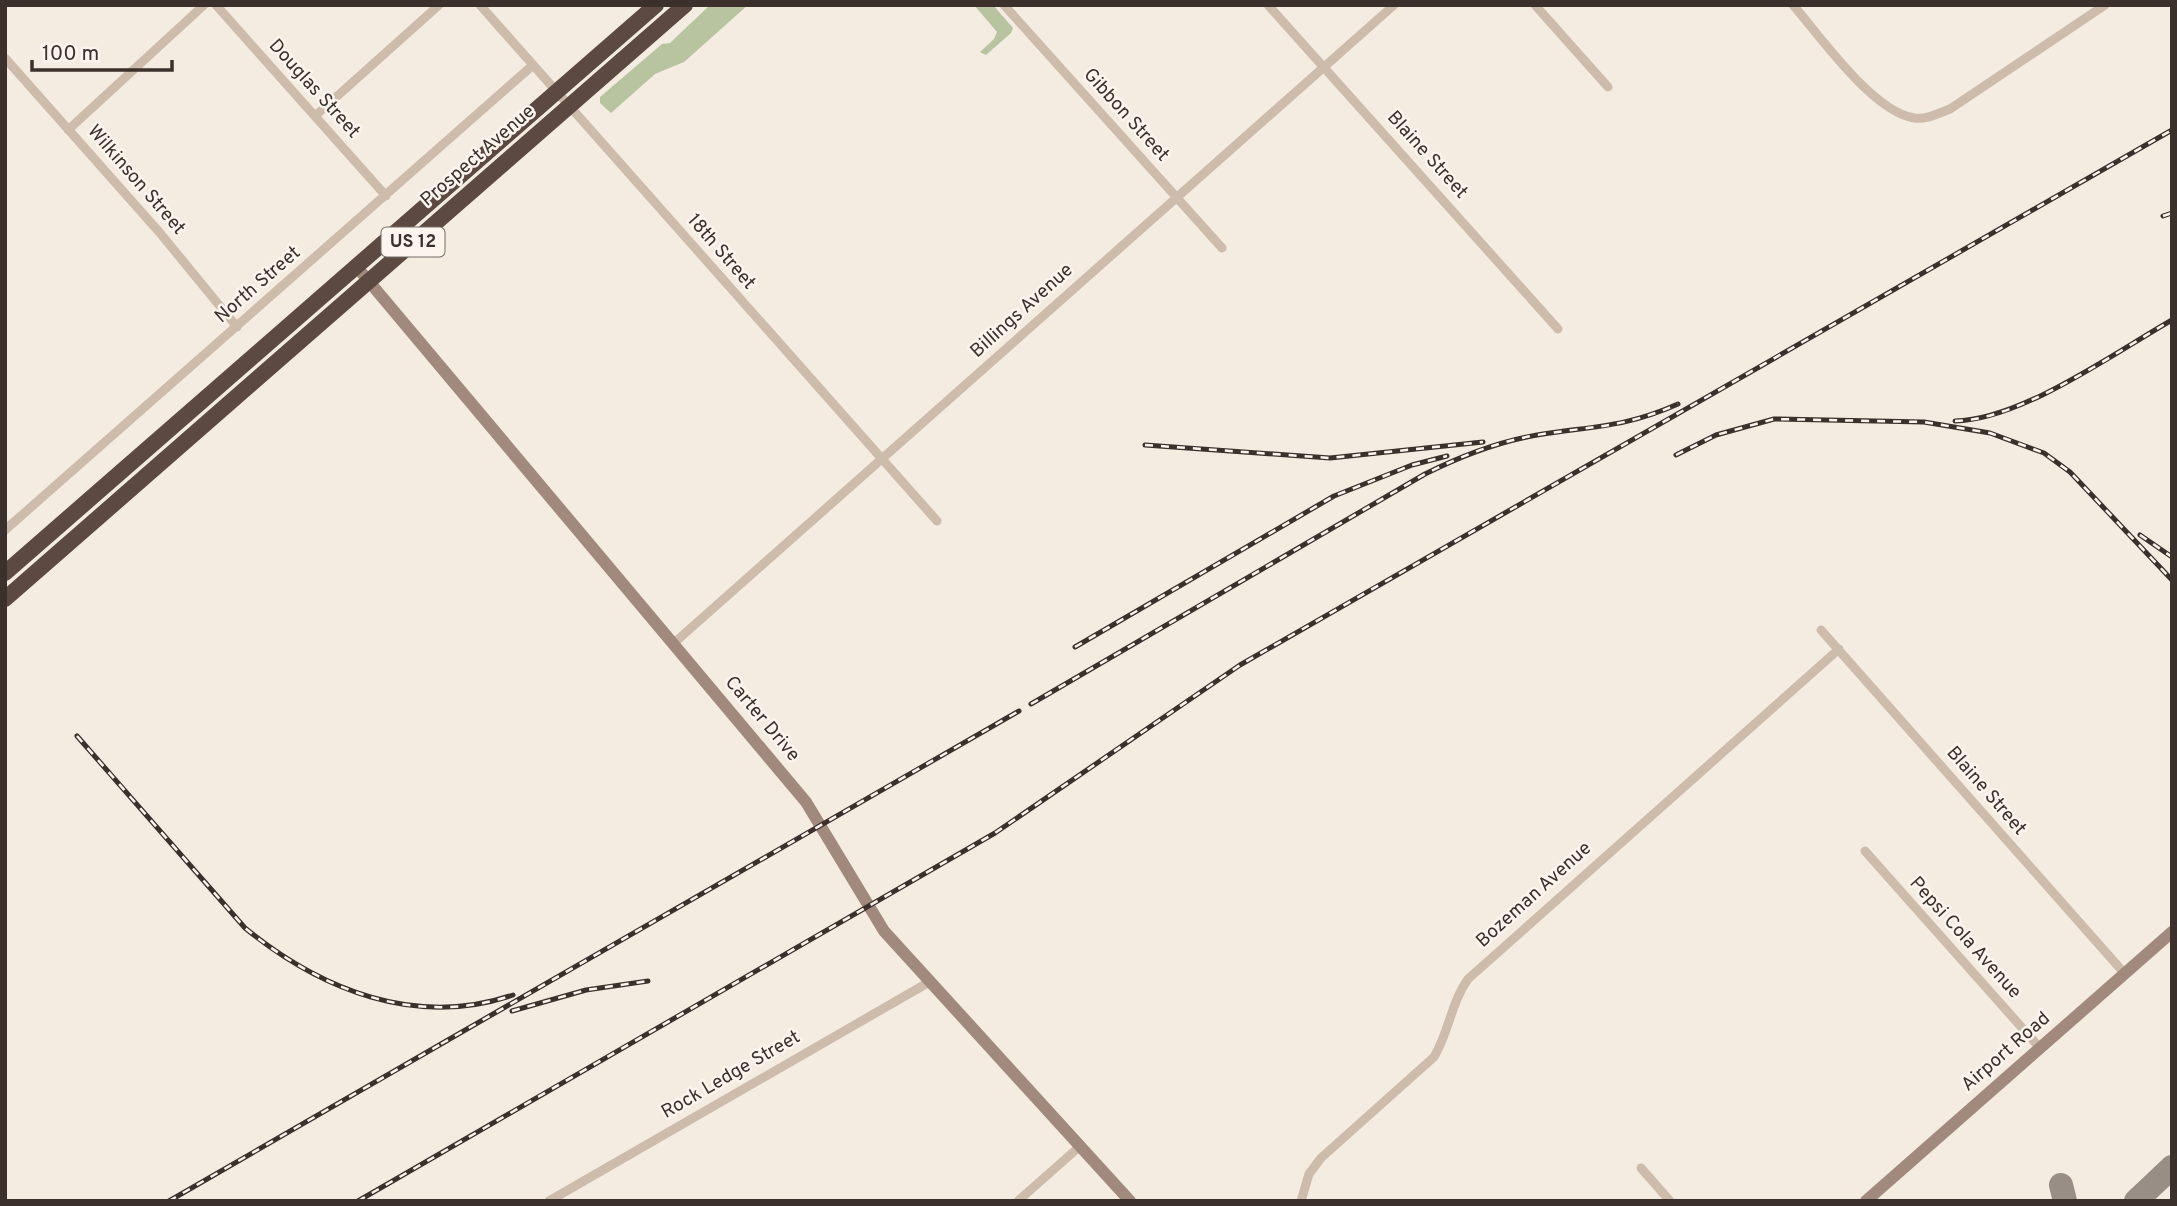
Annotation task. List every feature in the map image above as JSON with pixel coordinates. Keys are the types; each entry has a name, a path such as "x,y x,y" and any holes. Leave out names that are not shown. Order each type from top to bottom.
{"highway":[{"name":"Prospect Avenue","path":"5,573 656,5"},
{"name":"Prospect Avenue","path":"5,599 685,5"}],"street":[{"path":"68,130 204,5"},
{"name":"Douglas Street","path":"216,5 386,196"},
{"path":"315,116 439,5"},
{"name":"18th Street","path":"480,5 937,521"},
{"name":"Gibbon Street","path":"1004,5 1222,248"},
{"name":"Blaine Street","path":"1268,5 1559,329"},
{"name":"Billings Avenue","path":"674,643 1394,5"},
{"path":"1535,5 1608,87"},
{"path":"1793,5 1875,97 1893,110 1913,118 1927,118 1950,109 2105,5"},
{"name":"Wilkinson Street","path":"5,58 160,233 237,327"},
{"name":"North Street","path":"5,530 533,65"},
{"name":"Carter Drive","path":"356,266 807,802 884,931 1130,1201"},
{"name":"Blaine Street","path":"1821,630 2124,974"},
{"name":"Bozeman Avenue","path":"1301,1201 1309,1174 1321,1158 1434,1058 1446,1037 1458,994 1468,979 1839,649"},
{"name":"Pepsi Cola Avenue","path":"1865,851 2040,1048"},
{"name":"Airport Road","path":"1866,1201 2172,932"},
{"name":"Rock Ledge Street","path":"549,1201 931,981"},
{"path":"1018,1201 1079,1147"},
{"path":"1641,1168 1670,1201"}],"green space":[{"path":"710,5 748,5 684,62 655,74 611,113 600,103 600,97 662,44 670,43"},
{"path":"974,5 993,5 1013,28 1011,33 986,55 980,52 994,39 997,32"}],"taxiway":[{"path":"2136,1201 2172,1167"},
{"path":"2061,1185 2065,1201"}],"railway":[{"path":"358,1201 995,833 1240,665 2172,130"},
{"path":"2163,216 2172,213"},
{"path":"1955,421 1981,418 2037,397 2172,320"},
{"path":"1031,704 1439,467 1508,442 1624,422 1678,404"},
{"path":"1676,455 1716,435 1774,419 1924,422 1990,433 2044,453 2070,472 2172,580"},
{"path":"1145,445 1330,458 1483,442"},
{"path":"1075,647 1334,496 1412,465 1447,456"},
{"path":"2140,535 2172,557"},
{"path":"441,1044 1019,711"},
{"path":"77,736 245,928 305,969 371,997 406,1005 441,1007 477,1004 513,995"},
{"path":"512,1011 586,990 648,981"},
{"path":"169,1201 448,1040"}]}
